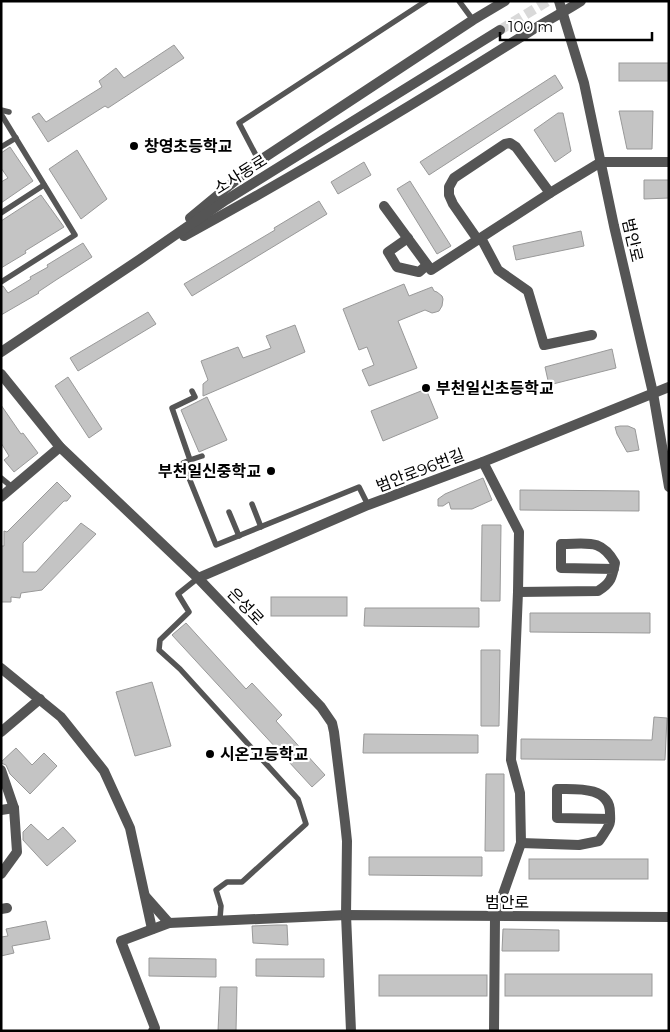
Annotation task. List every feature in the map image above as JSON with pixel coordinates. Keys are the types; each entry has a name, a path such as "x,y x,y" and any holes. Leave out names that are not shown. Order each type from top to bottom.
{"street":[{"path":"140,260 259,161 473,20 505,1"},
{"name":"범안로","path":"559,1 584,83 613,221 653,393 669,487"},
{"path":"140,260 248,202 436,91 581,1"},
{"name":"소사동로","path":"1,352 140,260 226,200 500,30"},
{"path":"550,193 516,147 510,143 505,144 454,178 449,187 449,195 453,204 479,239 498,270 528,291 544,345 592,334"},
{"path":"384,206 431,270 601,162 669,162"},
{"path":"408,238 388,252 397,267 419,272 427,265"},
{"name":"은성로","path":"1,374 60,447 198,578 321,707 332,722 345,822 346,915 351,1031"},
{"name":"범안로96번길","path":"198,578 368,505 483,462 669,387"},
{"path":"1,497 60,447"},
{"path":"483,462 519,532 511,760 520,794 521,843 494,916 494,1031"},
{"path":"518,592 598,591 608,585 612,578 616,563 601,545 561,544 561,568 614,569"},
{"path":"1,668 61,717 104,771 130,828 152,929"},
{"path":"1,732 40,699"},
{"path":"1,770 14,808 17,852 1,874"},
{"path":"521,843 579,845 599,841 610,824 610,820 610,806 601,794 588,790 557,789 557,818 610,820"},
{"path":"1,810 14,808"},
{"path":"146,896 169,923"},
{"path":"153,1031 155,1028 122,941 169,923 346,915"},
{"name":"범안로","path":"346,915 669,917"}],"lane":[{"path":"259,161 239,123 426,1"},
{"path":"459,1 473,20"},
{"path":"1,110 9,112"},
{"path":"1,114 75,235 1,282"},
{"path":"1,147 16,138"},
{"path":"1,213 44,185"},
{"path":"190,460 172,408 195,397 192,391"},
{"path":"202,456 183,463 216,545 359,487 368,505"},
{"path":"1,478 12,488"},
{"path":"252,504 261,527"},
{"path":"229,512 239,536"},
{"path":"198,578 178,594 189,612 160,640 160,650 180,669 298,799 306,824 242,882 227,882 216,890 221,906 221,920"}],"building":[{"path":"174,45 184,58 108,108 105,106 48,142 32,117 39,113 46,122 102,87 99,81 116,68 124,78"},
{"path":"619,63 669,63 669,81 619,81"},
{"path":"555,75 563,88 429,175 420,162"},
{"path":"619,111 653,111 652,149 627,149"},
{"path":"558,113 563,113 571,151 555,162 534,130"},
{"path":"10,147 33,181 1,203 1,182 8,178 1,168 1,153"},
{"path":"77,150 107,199 81,219 49,169"},
{"path":"364,162 371,175 338,194 331,182"},
{"path":"644,180 669,180 669,198 644,199"},
{"path":"410,181 451,246 437,254 397,189"},
{"path":"41,195 64,227 1,268 1,221"},
{"path":"319,201 327,214 192,296 184,284 275,230 274,228"},
{"path":"581,231 584,246 516,260 513,246"},
{"path":"83,243 92,257 39,293 1,315 1,287 3,286 8,293 48,267 47,265"},
{"path":"404,284 409,296 432,287 434,291 442,296 442,306 439,311 432,313 425,310 398,321 417,368 369,386 362,370 374,365 367,347 359,350 343,309"},
{"path":"148,312 156,324 78,371 70,358"},
{"path":"295,325 305,352 203,396 203,384 208,380 201,361 238,347 243,358 271,348 266,336"},
{"path":"612,349 616,368 549,385 545,367"},
{"path":"68,377 102,429 89,438 55,386"},
{"path":"426,389 438,418 383,441 371,411"},
{"path":"207,397 227,440 199,452 181,410"},
{"path":"1,405 21,434 23,433 38,453 14,472 4,460 9,456 1,443"},
{"path":"628,426 635,429 639,450 627,452 615,427"},
{"path":"483,478 492,500 472,509 451,509 449,502 443,506 438,506 438,499 445,494"},
{"path":"57,482 71,496 23,543 23,572 36,572 81,523 96,534 42,590 21,593 20,598 11,597 11,602 1,602 1,546 4,546 4,531 7,532"},
{"path":"520,490 639,491 639,511 520,510"},
{"path":"482,525 501,525 500,601 481,601"},
{"path":"271,597 347,597 347,616 271,616"},
{"path":"365,608 479,608 479,627 364,626"},
{"path":"530,613 650,613 650,633 530,632"},
{"path":"186,623 246,689 252,683 282,715 276,721 325,775 312,787 172,635"},
{"path":"481,650 500,650 499,726 481,726"},
{"path":"152,682 171,746 135,756 116,692"},
{"path":"654,717 667,718 665,760 521,759 521,739 652,740"},
{"path":"364,734 478,735 478,753 363,753"},
{"path":"16,748 32,765 44,753 57,766 30,794 10,774 6,765 1,763"},
{"path":"486,774 504,774 504,851 485,851"},
{"path":"31,824 48,840 63,827 76,841 47,866 23,840 23,832"},
{"path":"369,857 482,857 482,876 369,875"},
{"path":"529,859 648,859 648,879 529,879"},
{"path":"46,921 50,939 12,946 14,953 1,956 1,937 8,936 6,929"},
{"path":"287,925 288,945 253,943 252,926"},
{"path":"503,929 559,930 559,951 502,951"},
{"path":"149,958 216,959 216,977 149,976"},
{"path":"256,959 324,959 324,977 256,976"},
{"path":"505,974 652,974 652,996 505,996"},
{"path":"379,975 487,975 487,996 379,996"},
{"path":"220,987 237,987 236,1031 218,1031"}],"tunnel":[{"path":"500,30 548,1"}],"place":[{"name":"창영초등학교","path":"134,146"},
{"name":"부천일신초등학교","path":"426,388"},
{"name":"부천일신중학교","path":"271,471"},
{"name":"시온고등학교","path":"210,754"}]}
